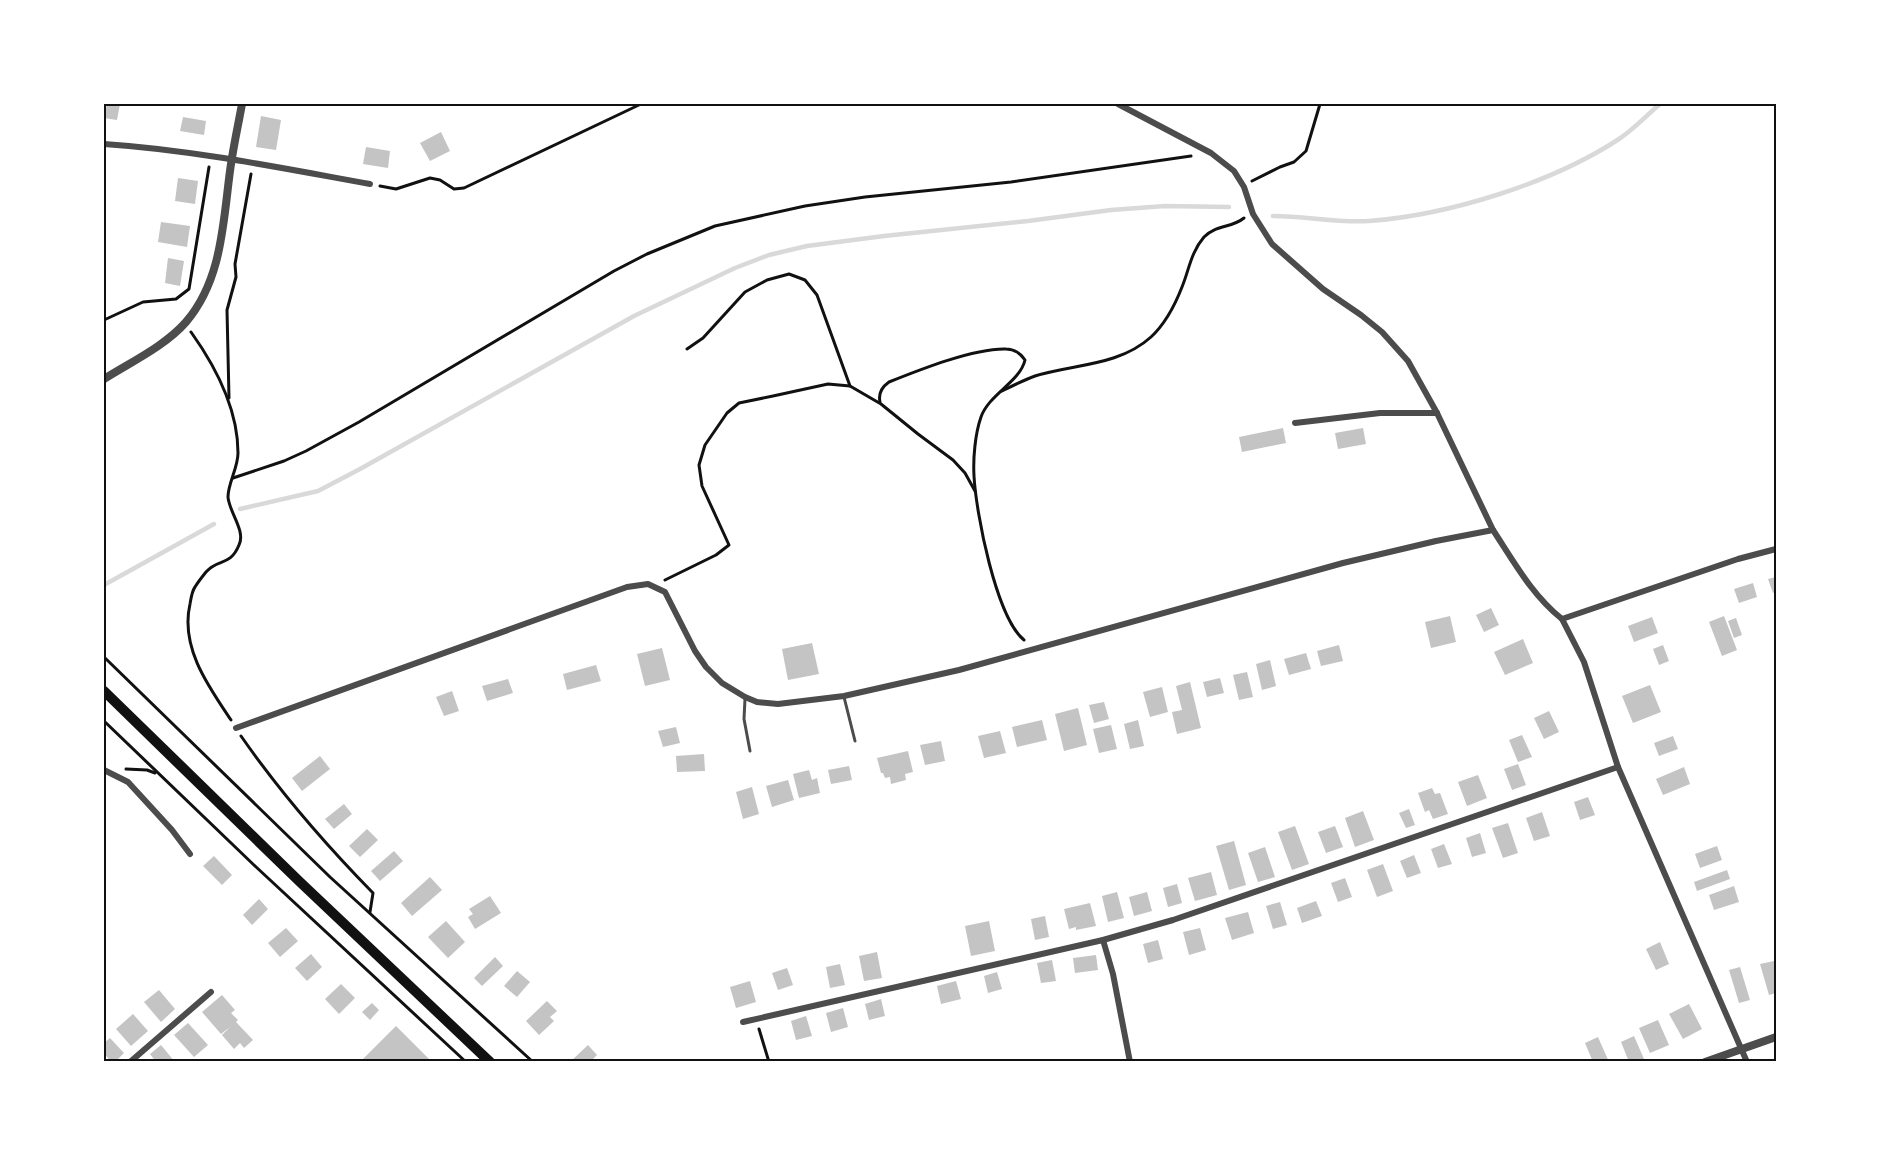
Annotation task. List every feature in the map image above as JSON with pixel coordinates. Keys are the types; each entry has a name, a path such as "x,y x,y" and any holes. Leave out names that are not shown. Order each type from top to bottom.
{"highway":[{"path":"104,691 300,882 490,1062"}],"street":[{"path":"104,379 147,352 184,324 199,305 215,267 222,233 231,159 242,104"},
{"path":"1118,104 1211,153 1234,171 1244,187 1253,214 1272,244 1323,289 1382,332 1408,360 1437,413 1493,530 1530,587 1562,619 1584,662 1618,767 1747,1062"},
{"path":"104,144 231,159 370,184"},
{"path":"1294,423 1380,413 1437,413"},
{"path":"236,728 627,587 648,584 665,592 695,651 706,667 722,683 757,702 778,705 844,696 959,670 1343,563 1436,540 1493,530"},
{"path":"1562,619 1738,559 1776,549"},
{"path":"743,1022 1103,940 1173,920 1618,767"},
{"path":"104,770 128,782 172,830 190,854"},
{"path":"1103,940 1113,974 1130,1062"},
{"path":"130,1062 211,992"},
{"path":"1705,1062 1776,1038"}],"lane":[{"path":"844,696 855,741"},
{"path":"745,697 744,719 750,752"}],"path":[{"path":"370,184 396,189 429,178 440,180 454,189 464,188 641,104"},
{"path":"1244,187 1294,162 1306,151 1320,104"},
{"path":"232,478 284,461 306,451 614,270 715,226 805,206 865,196 1011,182 1211,153"},
{"path":"104,320 143,302 176,299 189,289 210,156"},
{"path":"230,404 227,310 236,277 235,264 252,163"},
{"path":"999,392 1035,376 1114,359 1150,338 1172,310 1183,286 1188,264 1204,237 1214,229 1236,224 1248,214 1253,214"},
{"path":"687,349 703,338 745,292 767,280 789,274 805,280 817,295 850,386"},
{"path":"184,324 207,354 230,404 236,426 238,455 228,495 231,512 239,528 241,542 233,557 210,568 194,588 187,617 191,650 212,693 267,772 297,809 373,893 370,912"},
{"path":"881,404 879,397 883,386 908,375 989,350 1007,349 1020,353 1025,360 1024,366 988,403 980,418 974,474 980,526 999,595 1021,638 1035,649"},
{"path":"648,584 667,580 716,555 729,545 702,486 699,465 705,445 727,413 739,403 828,384 850,386 881,404 953,460 966,473 975,491"},
{"path":"104,657 330,877 533,1062"},
{"path":"104,721 466,1062"},
{"path":"122,769 147,770 159,775"},
{"path":"756,1019 769,1062"}],"building":[{"path":"107,104 120,104 117,120 104,118"},
{"path":"261,116 281,120 276,150 256,147"},
{"path":"183,117 206,121 204,135 180,131"},
{"path":"441,132 450,151 430,161 420,143"},
{"path":"366,147 390,151 388,168 363,164"},
{"path":"178,178 198,181 195,204 175,201"},
{"path":"161,222 190,226 187,247 158,242"},
{"path":"168,258 184,261 180,286 165,283"},
{"path":"1283,428 1286,443 1242,452 1239,437"},
{"path":"1363,428 1366,444 1338,449 1335,433"},
{"path":"1776,577 1776,591 1773,593 1768,579"},
{"path":"1753,583 1757,597 1739,603 1734,589"},
{"path":"1491,608 1499,625 1484,632 1476,615"},
{"path":"1450,616 1456,642 1431,648 1425,622"},
{"path":"1724,616 1737,650 1722,656 1709,622"},
{"path":"1652,617 1658,633 1634,642 1628,626"},
{"path":"1736,618 1742,635 1734,638 1728,621"},
{"path":"1523,639 1533,663 1505,675 1494,652"},
{"path":"812,643 819,674 788,680 782,649"},
{"path":"1339,645 1343,661 1321,666 1317,651"},
{"path":"1663,645 1669,661 1659,665 1653,649"},
{"path":"662,648 670,680 645,686 637,654"},
{"path":"1306,653 1311,669 1289,675 1284,659"},
{"path":"1270,660 1276,686 1262,690 1256,664"},
{"path":"596,665 601,681 567,690 563,674"},
{"path":"1247,672 1253,697 1239,700 1233,675"},
{"path":"1220,678 1224,693 1207,697 1203,682"},
{"path":"508,679 513,693 487,701 482,686"},
{"path":"1190,682 1201,728 1177,734 1172,712 1182,710 1176,686"},
{"path":"1650,685 1661,712 1633,723 1622,696"},
{"path":"1162,687 1168,712 1150,717 1143,692"},
{"path":"452,691 459,711 444,716 436,697"},
{"path":"1104,702 1109,719 1094,723 1089,705"},
{"path":"1078,708 1087,745 1064,751 1055,714"},
{"path":"1549,711 1559,732 1544,739 1534,718"},
{"path":"1042,720 1047,740 1017,747 1012,727"},
{"path":"1138,720 1144,746 1130,749 1124,724"},
{"path":"1111,725 1117,749 1099,753 1093,729"},
{"path":"676,727 680,743 663,747 658,731"},
{"path":"1000,731 1006,753 984,758 978,736"},
{"path":"1522,735 1532,757 1518,762 1509,740"},
{"path":"1673,736 1678,749 1659,756 1654,743"},
{"path":"941,741 945,761 925,765 920,745"},
{"path":"908,751 913,772 905,774 906,780 891,784 890,777 885,778 881,773 877,758"},
{"path":"704,754 705,771 677,772 676,756"},
{"path":"320,756 330,769 302,791 292,778"},
{"path":"1518,764 1526,785 1512,790 1504,769"},
{"path":"849,766 852,780 831,784 828,770"},
{"path":"1684,767 1690,784 1663,795 1656,779"},
{"path":"809,770 812,780 817,778 820,793 799,798 793,774"},
{"path":"1478,775 1487,798 1467,806 1458,782"},
{"path":"788,780 794,800 772,807 766,786"},
{"path":"752,787 759,814 743,819 736,792"},
{"path":"1432,788 1435,794 1440,793 1448,814 1433,819 1429,810 1425,812 1418,793"},
{"path":"1588,797 1595,815 1580,820 1574,802"},
{"path":"344,804 352,814 334,829 325,819"},
{"path":"1409,809 1415,825 1406,828 1399,813"},
{"path":"1363,811 1374,840 1355,847 1345,818"},
{"path":"1542,812 1550,836 1534,841 1526,818"},
{"path":"1508,823 1518,853 1503,858 1492,828"},
{"path":"1295,826 1309,864 1292,870 1278,832"},
{"path":"1335,826 1343,847 1326,853 1318,832"},
{"path":"367,829 378,840 360,857 349,846"},
{"path":"1480,833 1486,853 1472,857 1466,838"},
{"path":"1234,841 1246,885 1229,890 1216,846"},
{"path":"1444,844 1452,864 1438,868 1431,849"},
{"path":"1717,846 1722,860 1700,868 1695,854"},
{"path":"1265,847 1275,877 1258,882 1248,853"},
{"path":"394,851 403,861 380,881 371,871"},
{"path":"1414,855 1421,873 1407,878 1400,861"},
{"path":"214,856 232,875 222,885 203,866"},
{"path":"1383,864 1393,891 1377,897 1367,870"},
{"path":"1727,870 1730,879 1697,891 1694,882"},
{"path":"1211,872 1217,895 1195,901 1188,878"},
{"path":"430,877 442,890 412,916 401,903"},
{"path":"1345,878 1352,897 1338,902 1331,883"},
{"path":"1177,884 1182,903 1168,907 1163,888"},
{"path":"1734,886 1739,902 1714,910 1709,895"},
{"path":"1117,892 1124,918 1108,922 1102,896"},
{"path":"1147,892 1152,911 1134,916 1129,897"},
{"path":"490,896 501,913 475,929 468,917 473,914 469,909"},
{"path":"259,899 268,909 252,925 243,915"},
{"path":"1316,901 1322,916 1302,923 1297,908"},
{"path":"1280,902 1287,925 1273,929 1266,906"},
{"path":"1090,903 1096,926 1069,929 1064,909"},
{"path":"1248,912 1254,933 1232,940 1225,918"},
{"path":"1045,916 1049,937 1035,940 1031,919"},
{"path":"446,921 465,942 448,958 428,937"},
{"path":"989,921 995,951 971,956 965,926"},
{"path":"286,928 298,941 280,957 268,943"},
{"path":"1200,928 1206,950 1189,955 1183,932"},
{"path":"1158,940 1163,959 1148,963 1143,944"},
{"path":"1660,942 1669,964 1656,970 1646,949"},
{"path":"877,952 882,978 864,981 859,956"},
{"path":"311,954 322,967 307,981 295,968"},
{"path":"1096,955 1098,970 1075,973 1073,958"},
{"path":"495,957 503,966 482,986 474,978"},
{"path":"1052,960 1056,981 1041,983 1037,963"},
{"path":"1774,961 1776,993 1769,995 1760,964"},
{"path":"840,964 845,985 830,988 826,967"},
{"path":"1740,967 1750,1000 1739,1003 1729,970"},
{"path":"787,968 793,985 778,990 772,973"},
{"path":"517,971 530,982 517,997 504,986"},
{"path":"997,972 1002,989 988,993 984,976"},
{"path":"750,981 756,1002 736,1008 730,987"},
{"path":"956,981 961,999 941,1004 937,986"},
{"path":"341,984 355,998 339,1014 325,999"},
{"path":"159,990 175,1009 161,1022 144,1002"},
{"path":"222,995 235,1010 231,1013 238,1020 236,1022 253,1040 244,1048 240,1043 234,1049 222,1035 230,1027 221,1034 202,1012"},
{"path":"881,999 885,1016 869,1020 865,1004"},
{"path":"547,1001 557,1011 550,1017 554,1021 539,1035 526,1021"},
{"path":"372,1003 379,1010 370,1020 362,1012"},
{"path":"1689,1004 1702,1029 1683,1039 1669,1014"},
{"path":"843,1008 848,1027 831,1032 826,1013"},
{"path":"133,1014 148,1031 131,1046 116,1029"},
{"path":"806,1016 812,1036 796,1040 791,1021"},
{"path":"1658,1020 1669,1045 1650,1053 1639,1028"},
{"path":"188,1023 208,1045 194,1057 174,1035"},
{"path":"396,1026 432,1062 360,1062"},
{"path":"1634,1036 1644,1059 1629,1062 1621,1042"},
{"path":"1598,1037 1609,1062 1593,1062 1585,1043"},
{"path":"110,1038 124,1053 115,1062 111,1062 104,1053 104,1043"},
{"path":"161,1045 175,1062 156,1062 150,1054"},
{"path":"588,1045 597,1055 590,1062 570,1062"}],"waterway":[{"path":"1273,216 1369,221 1400,218 1466,204 1532,183 1563,170 1624,135 1660,104"},
{"path":"240,509 318,491 634,316 735,268 769,255 807,246 1111,210 1165,206 1229,207"},
{"path":"104,585 214,524"}]}
